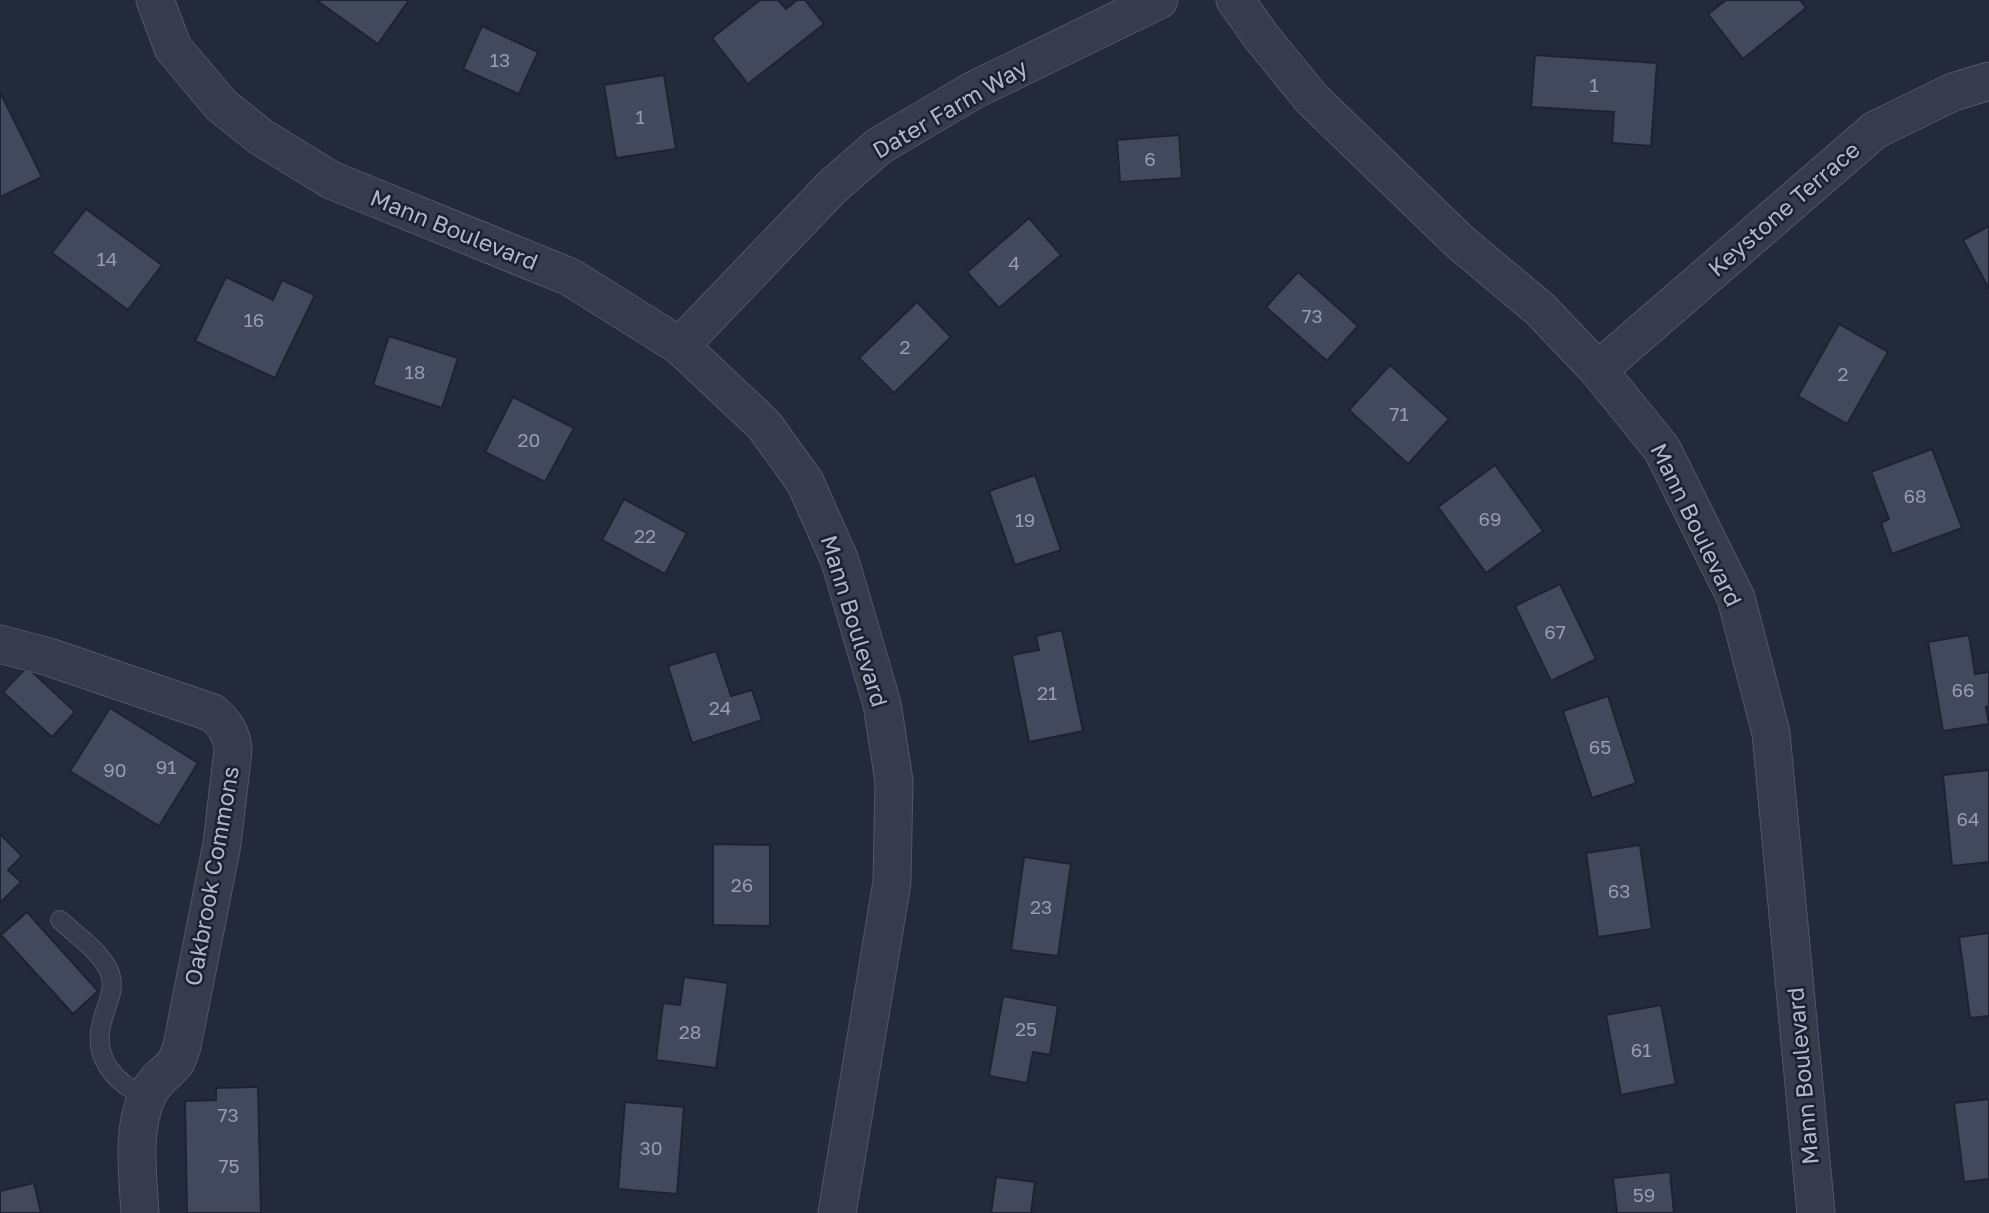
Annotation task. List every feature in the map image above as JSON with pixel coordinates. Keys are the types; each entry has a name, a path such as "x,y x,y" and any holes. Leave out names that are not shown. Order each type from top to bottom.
{"street":[{"name":"Mann Boulevard","path":"155,0 173,48 221,105 261,137 331,180 570,276 680,346 764,425 805,482 840,561 882,705 894,781 892,882 837,1213"},
{"name":"Dater Farm Way","path":"680,346 832,187 879,146 974,90 1159,0"},
{"name":"Mann Boulevard","path":"1235,0 1312,99 1461,243 1539,309 1598,370 1662,449 1736,598 1772,747 1816,1213"},
{"name":"Keystone Terrace","path":"1598,370 1875,130 1953,92 1989,80"},
{"name":"Oakbrook Commons","path":"0,644 49,657 213,713 225,724 232,740 222,844 182,1046 176,1061 158,1077 146,1096 139,1128 137,1152 140,1213"}],"lane":[{"path":"60,920 100,958 108,970 112,986 99,1040 113,1077 132,1091 146,1096"}],"building":[{"path":"316,0 409,0 378,44"},
{"path":"760,0 778,0 786,9 797,0 805,0 824,24 748,84 712,38"},
{"path":"1726,0 1800,0 1806,8 1743,59 1708,14"},
{"path":"482,26 538,52 519,94 463,69"},
{"path":"1535,55 1657,63 1651,146 1612,143 1614,112 1531,107"},
{"path":"664,75 676,149 616,158 604,85"},
{"path":"0,92 42,177 0,197"},
{"path":"1179,135 1182,178 1120,182 1117,140"},
{"path":"86,209 162,265 128,310 52,253"},
{"path":"1029,218 1061,255 999,308 967,272"},
{"path":"1989,226 1989,289 1963,240"},
{"path":"1298,272 1358,326 1327,361 1266,307"},
{"path":"226,277 273,300 282,280 315,295 275,378 195,341"},
{"path":"917,302 951,337 894,393 859,358"},
{"path":"1839,324 1888,352 1847,424 1798,396"},
{"path":"389,336 458,358 442,408 373,385"},
{"path":"1390,365 1449,419 1408,464 1349,410"},
{"path":"513,397 574,428 545,482 485,452"},
{"path":"1932,449 1962,528 1892,554 1881,523 1889,519 1871,472"},
{"path":"1495,465 1543,531 1486,573 1438,507"},
{"path":"1035,475 1061,550 1015,565 989,491"},
{"path":"624,499 687,533 665,574 602,540"},
{"path":"1560,584 1596,659 1551,681 1515,606"},
{"path":"1062,630 1083,731 1029,742 1012,655 1039,650 1036,636"},
{"path":"1969,635 1975,674 1989,672 1989,706 1986,707 1989,724 1943,731 1928,642"},
{"path":"716,651 731,696 752,690 762,720 692,743 668,666"},
{"path":"27,667 75,712 52,737 3,692"},
{"path":"1608,696 1636,783 1592,798 1563,711"},
{"path":"110,708 198,763 159,826 70,771"},
{"path":"1989,770 1989,862 1952,866 1943,775"},
{"path":"0,834 22,856 8,870 21,882 0,903"},
{"path":"713,844 770,845 770,926 713,925"},
{"path":"1640,845 1652,929 1598,937 1586,853"},
{"path":"1024,857 1071,864 1058,956 1011,950"},
{"path":"27,912 98,991 73,1014 1,935"},
{"path":"1989,933 1989,1016 1970,1018 1959,937"},
{"path":"684,977 728,983 716,1068 656,1060 663,1003 680,1005"},
{"path":"1003,996 1058,1006 1050,1055 1033,1052 1027,1083 989,1076"},
{"path":"1661,1005 1676,1084 1621,1095 1606,1015"},
{"path":"258,1087 261,1213 187,1213 185,1101 216,1100 216,1088"},
{"path":"1989,1099 1989,1179 1964,1182 1954,1103"},
{"path":"625,1102 684,1107 677,1194 618,1189"},
{"path":"1670,1172 1674,1213 1617,1213 1613,1178"},
{"path":"996,1177 1035,1182 1031,1213 991,1213"},
{"path":"34,1183 41,1213 0,1213 0,1191"}]}
